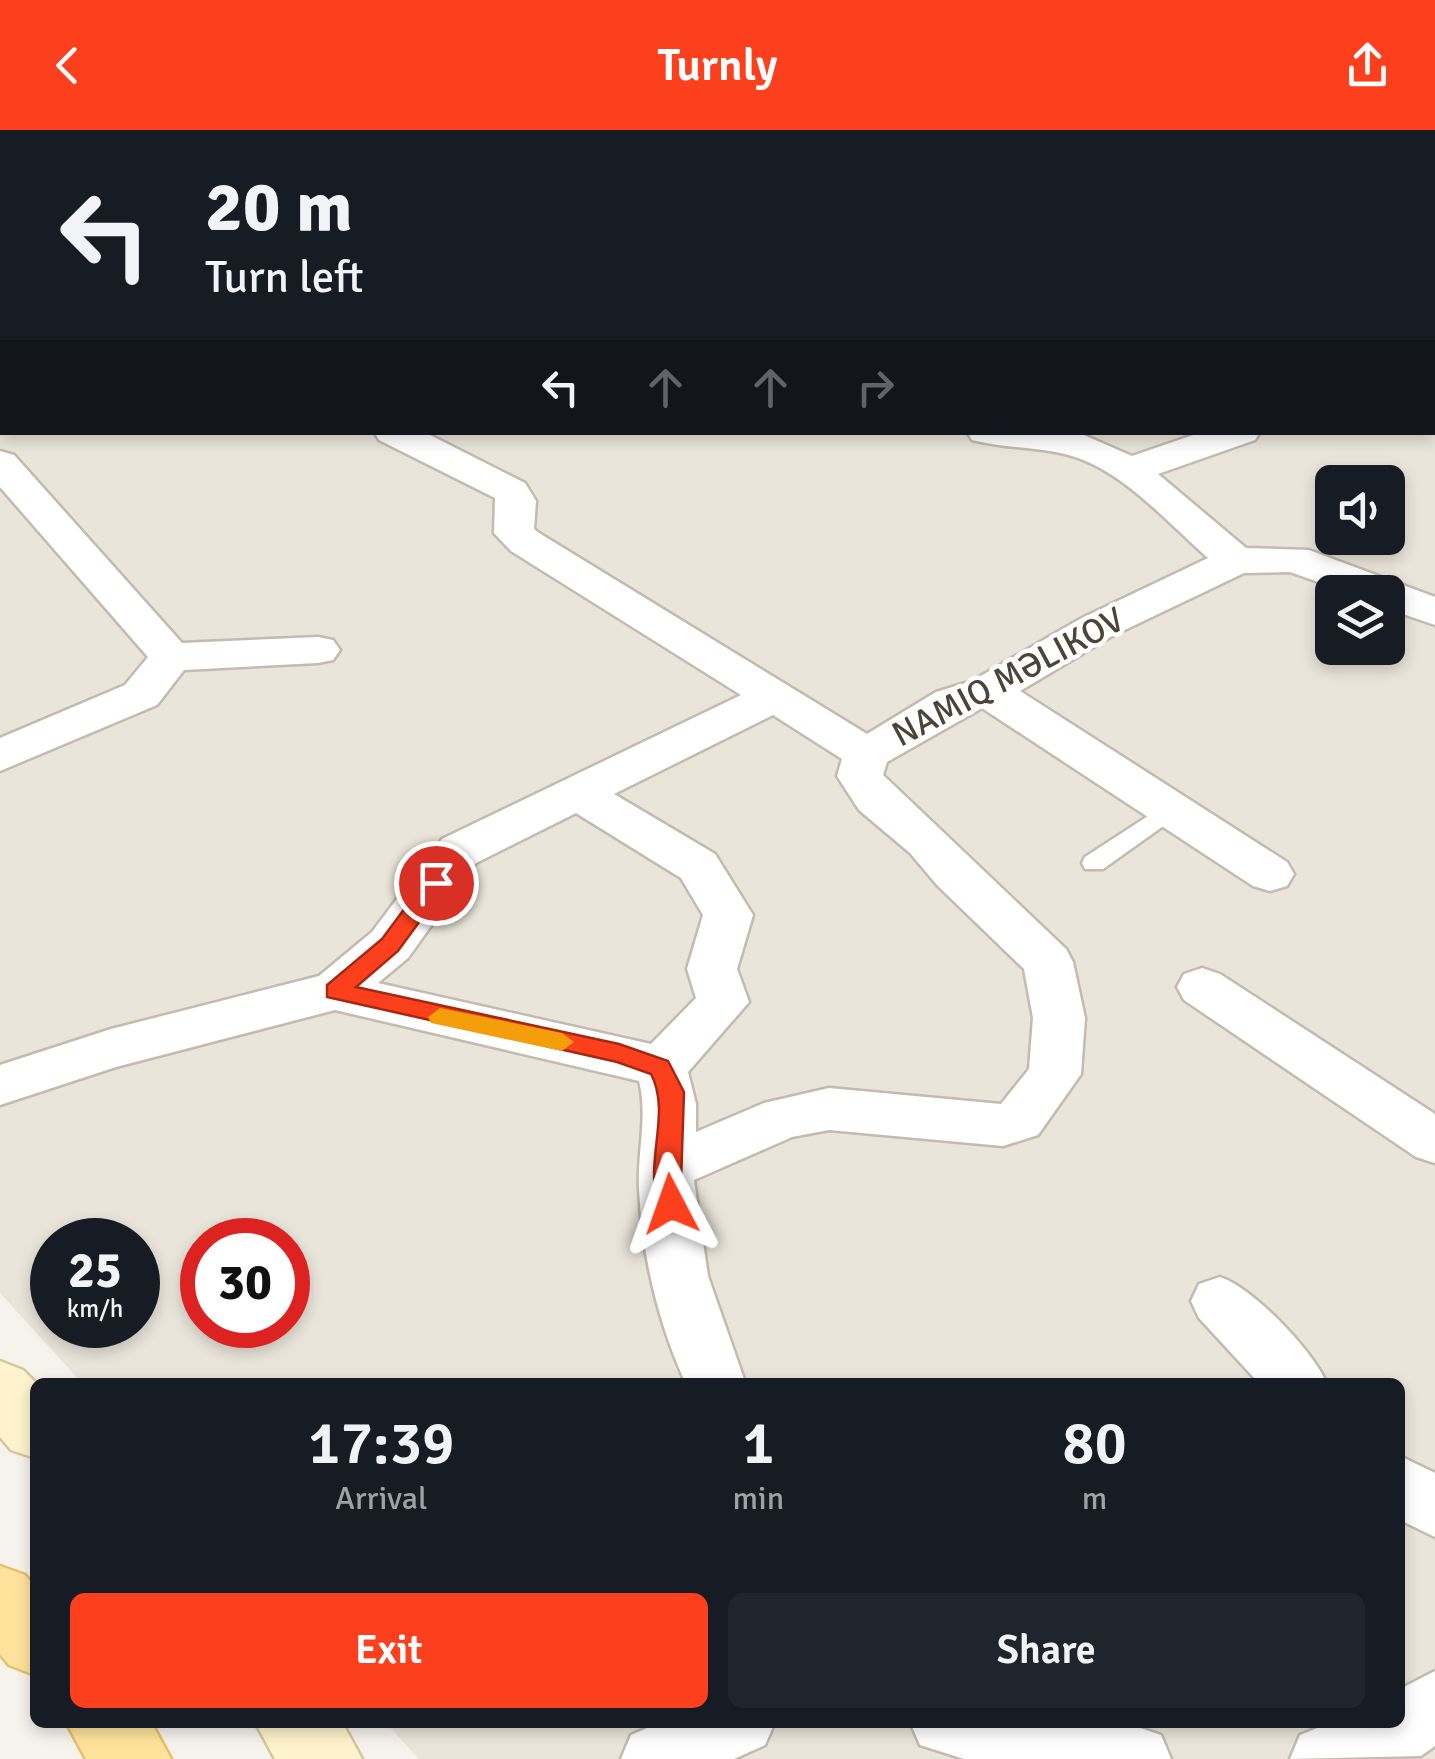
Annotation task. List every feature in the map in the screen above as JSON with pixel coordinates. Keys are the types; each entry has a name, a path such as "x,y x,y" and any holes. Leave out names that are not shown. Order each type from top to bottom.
{"main road":[{"path":"0,1390 30,1424"},
{"path":"0,1598 30,1635"},
{"path":"108,1728 133,1759"},
{"path":"297,1728 324,1759"}],"street":[{"name":"NAMIQ MƏLIKOV","path":"399,435 511,492 516,501 514,533 524,542 867,754 952,702 988,691 1097,626 1236,561"},
{"path":"1009,435 1077,444 1130,470 1236,561 1294,559 1337,575"},
{"path":"1130,470 1232,435"},
{"path":"0,463 171,657"},
{"path":"1405,601 1435,612"},
{"path":"0,756 141,695 171,657 318,650"},
{"path":"988,691 1270,874"},
{"path":"0,1084 110,1049 336,991 390,945 459,852 776,696"},
{"path":"666,1168 783,1118 829,1108 1002,1125 1020,1120 1056,1074 1059,1018 1048,962 954,873 926,841 876,799 860,776 867,754"},
{"path":"578,793 698,866 728,915 712,969 723,1002 660,1068"},
{"path":"1202,987 1435,1142"},
{"path":"336,991 619,1054 660,1068 672,1092 666,1168 686,1314 713,1378"},
{"path":"1220,1301 1292,1378"},
{"path":"1405,1488 1435,1509"},
{"path":"655,1759 727,1728"},
{"path":"975,1728 1138,1759"},
{"path":"1324,1759 1417,1732"}],"lane":[{"path":"1094,863 1168,811"}],"shaded area":[{"path":"0,435 1435,435 1435,1759 419,1759 391,1728 1405,1728 1405,1378 77,1378 50,1348 160,1348 160,1218 30,1218 30,1326 0,1293"}],"slow traffic":[{"path":"440,1017 562,1042"}],"route":[{"path":"436,883 390,945 336,991 443,1018 619,1054 660,1068 672,1092 666,1168 671,1204"}]}
